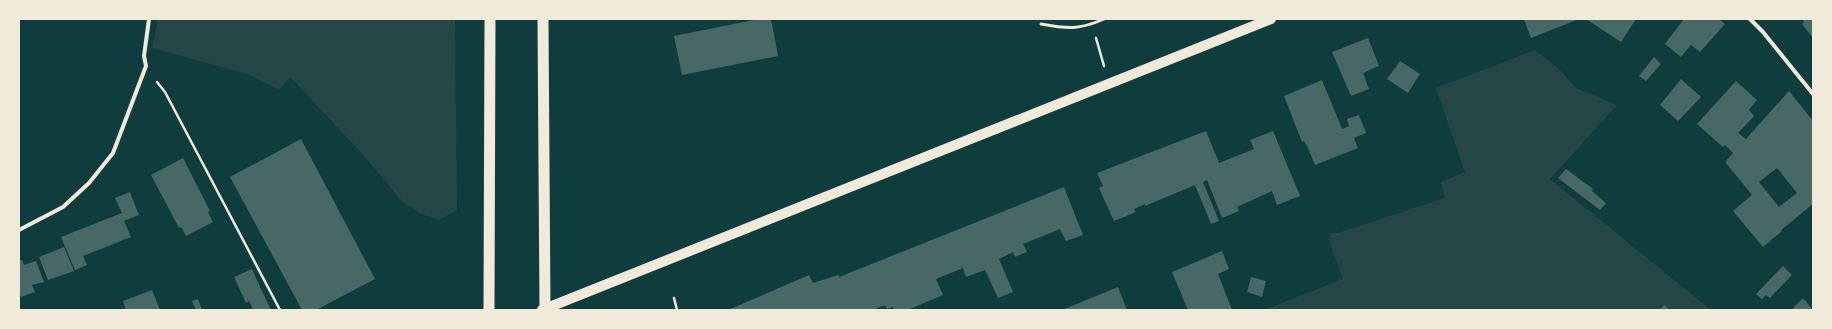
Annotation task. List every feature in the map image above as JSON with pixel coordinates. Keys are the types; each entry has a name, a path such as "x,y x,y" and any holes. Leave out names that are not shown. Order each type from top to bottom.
{"highway":[{"path":"489,310 490,19"},
{"path":"543,19 544,310"}],"main road":[{"path":"544,310 1271,19"}],"street":[{"path":"19,230 63,207 89,183 113,153 146,66 144,56 149,19"},
{"path":"1750,19 1763,32 1813,94"}],"lane":[{"path":"1042,24 1067,29 1092,24 1104,19"}],"path":[{"path":"1092,24 1109,84"},
{"path":"146,66 164,92 280,310"},
{"path":"674,298 677,310"}],"shaded area":[{"path":"158,19 455,19 457,210 439,220 421,214 402,201 358,149 290,77 279,90 247,74 152,48"},
{"path":"1535,50 1560,70 1576,88 1617,105 1550,179 1711,310 1264,310 1343,279 1329,242 1330,233 1338,233 1445,198 1441,182 1465,172 1436,88"}],"building":[{"path":"759,19 771,19 778,56 682,75 674,36"},
{"path":"1524,19 1579,19 1531,38"},
{"path":"1586,19 1636,19 1621,42"},
{"path":"1684,19 1719,19 1725,24 1700,52 1691,45 1681,57 1665,44"},
{"path":"1802,19 1813,19 1813,38 1802,24 1804,22"},
{"path":"1368,38 1379,66 1363,73 1369,89 1351,96 1332,52"},
{"path":"1654,57 1661,64 1646,81 1639,76"},
{"path":"1400,61 1420,74 1408,93 1387,79"},
{"path":"1681,79 1701,97 1678,121 1660,105"},
{"path":"1322,80 1342,129 1349,126 1347,119 1359,115 1366,133 1354,138 1358,148 1315,165 1307,146 1304,141 1302,142 1284,96"},
{"path":"1736,81 1757,100 1749,110 1754,116 1738,133 1746,139 1789,91 1813,121 1813,204 1763,247 1733,211 1752,195 1726,163 1733,153 1725,145 1723,147 1697,124","holes":["1777,168 1797,193 1779,207 1759,182"]},
{"path":"1206,131 1219,163 1254,149 1250,140 1273,131 1300,196 1277,205 1272,191 1237,207 1239,211 1222,218 1207,180 1203,182 1219,221 1211,224 1195,185 1145,206 1145,204 1134,209 1136,212 1114,221 1099,188 1103,186 1097,173"},
{"path":"301,139 375,279 316,310 302,310 230,177"},
{"path":"183,158 210,211 208,212 213,222 186,236 181,227 179,228 151,175"},
{"path":"1566,169 1593,189 1592,191 1606,203 1600,210 1558,178"},
{"path":"1064,187 1083,235 1066,241 1060,229 1023,244 1027,252 1015,257 1013,252 999,259 1013,292 998,298 985,270 966,277 963,268 936,279 943,295 910,309 911,310 894,310 893,307 887,309 885,305 873,310 728,310 809,275 813,283 838,275 839,277"},
{"path":"130,192 139,215 124,221 131,237 83,256 87,265 75,270 61,237 122,213 115,198"},
{"path":"64,247 74,271 48,280 39,257"},
{"path":"1222,251 1229,269 1218,274 1232,310 1188,310 1172,272"},
{"path":"22,260 24,265 36,261 44,282 32,285 35,292 21,297 19,292 19,261"},
{"path":"1783,266 1792,275 1770,298 1766,295 1762,299 1756,294"},
{"path":"252,269 271,310 253,310 249,301 246,303 234,277"},
{"path":"1251,277 1266,281 1262,297 1247,292"},
{"path":"1118,287 1127,310 1062,310"},
{"path":"152,290 160,310 126,310 123,301"},
{"path":"1803,298 1813,310 1795,310 1793,308"},
{"path":"198,299 202,310 196,310 192,301"},
{"path":"1665,305 1669,310 1659,310"}]}
